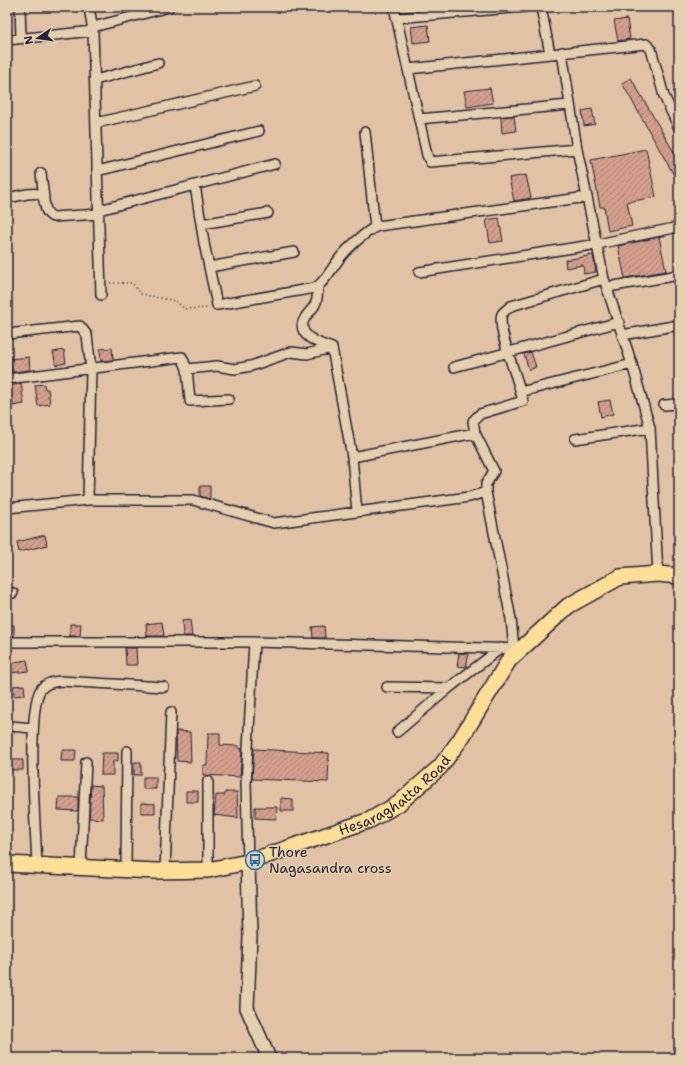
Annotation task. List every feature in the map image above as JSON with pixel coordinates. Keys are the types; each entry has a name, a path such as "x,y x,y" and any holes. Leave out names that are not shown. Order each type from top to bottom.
{"main road":[{"name":"Hesaraghatta Road","path":"7,864 165,871 208,870 248,862 352,827 398,804 440,767 460,740 509,660 518,648 568,606 620,577 658,574 679,576"}],"street":[{"path":"20,7 22,38"},
{"path":"89,7 93,29 101,295"},
{"path":"7,40 93,29 169,7"},
{"path":"394,7 427,155 430,162 576,149"},
{"path":"396,18 525,7"},
{"path":"541,7 550,54"},
{"path":"408,69 562,52 649,46 664,96 679,128"},
{"path":"562,52 576,149 606,283 632,364 650,428 658,574"},
{"path":"95,80 158,63"},
{"path":"96,123 255,86"},
{"path":"419,119 570,105"},
{"path":"97,171 259,131"},
{"path":"365,132 375,227"},
{"path":"41,173 46,210 48,215 53,217 99,212 275,164"},
{"path":"195,185 216,305 318,287 324,281 338,260 375,227 587,197"},
{"path":"12,197 37,193 44,198"},
{"path":"201,224 268,213"},
{"path":"419,272 598,244 679,227"},
{"path":"209,267 294,252"},
{"path":"7,642 254,642 518,648 486,492 486,484 494,471 473,425 475,418 480,414 522,403 507,351 502,314 511,306 606,283 679,275"},
{"path":"318,287 317,302 305,318 303,327 307,335 314,342 332,348"},
{"path":"454,367 507,351 619,322"},
{"path":"622,335 679,325"},
{"path":"7,334 80,326 87,335 91,369 88,500"},
{"path":"187,369 217,366 235,369 251,366 291,352 307,354 332,348"},
{"path":"332,348 352,457 357,512"},
{"path":"7,379 182,357 187,369 190,401 229,399"},
{"path":"520,392 632,364"},
{"path":"664,405 679,404"},
{"path":"575,439 650,428"},
{"path":"352,457 475,432"},
{"path":"7,508 88,500 193,500 274,523 469,497 486,492"},
{"path":"254,642 246,783 250,936 247,1008 269,1058"},
{"path":"397,732 449,688 501,648"},
{"path":"37,865 32,728 36,702 41,690 49,683 60,681 164,687"},
{"path":"387,687 449,688"},
{"path":"165,871 171,712"},
{"path":"11,726 32,728"},
{"path":"126,869 127,751"},
{"path":"81,867 86,762"},
{"path":"208,781 208,870"}],"path":[{"path":"100,283 132,283 141,294 175,301 185,309 199,310 216,305"}],"building":[{"path":"627,19 630,39 618,41 614,21"},
{"path":"428,25 430,41 413,43 411,27"},
{"path":"631,78 679,161 679,184 622,83"},
{"path":"490,88 493,103 467,107 464,91"},
{"path":"592,109 595,124 584,126 582,111"},
{"path":"514,116 516,131 502,133 501,117"},
{"path":"646,149 656,197 627,202 632,226 608,231 604,207 600,207 591,160"},
{"path":"526,175 531,198 514,201 509,178"},
{"path":"499,218 503,241 490,243 486,220"},
{"path":"659,237 666,271 625,278 618,246"},
{"path":"593,255 596,272 584,274 583,265 566,268 565,260"},
{"path":"112,348 113,360 101,361 100,349"},
{"path":"64,350 66,363 56,365 53,352"},
{"path":"531,352 536,367 529,370 524,354"},
{"path":"29,357 30,370 12,372 10,359"},
{"path":"21,383 24,404 13,406 10,386"},
{"path":"44,384 45,389 48,389 50,404 38,406 35,385"},
{"path":"610,400 613,414 601,417 598,402"},
{"path":"200,486 210,486 210,499 200,496"},
{"path":"45,535 47,545 19,552 17,542"},
{"path":"190,620 192,636 183,636 182,621"},
{"path":"162,622 164,636 147,636 146,624"},
{"path":"70,624 81,624 80,636 70,636"},
{"path":"7,625 14,625 14,636 7,636"},
{"path":"324,626 325,638 313,638 312,627"},
{"path":"125,648 136,648 137,665 126,665"},
{"path":"459,653 469,654 466,667 457,666"},
{"path":"27,660 29,671 10,673 8,663"},
{"path":"24,685 25,695 14,696 13,686"},
{"path":"176,731 190,732 191,762 177,761"},
{"path":"208,733 220,733 220,745 239,746 239,748 242,749 240,777 203,775 203,765 207,765"},
{"path":"254,749 329,753 328,782 252,779"},
{"path":"62,750 76,750 75,761 61,761"},
{"path":"102,753 118,753 118,761 113,761 113,775 101,775"},
{"path":"8,760 23,760 23,770 8,770"},
{"path":"134,762 141,762 141,775 134,775"},
{"path":"143,777 156,777 156,789 143,789"},
{"path":"91,785 102,786 103,819 89,818"},
{"path":"186,791 198,791 198,802 186,802"},
{"path":"225,792 237,792 238,818 214,815 216,795 225,795"},
{"path":"59,797 78,797 78,811 58,810"},
{"path":"281,798 293,799 293,811 281,811"},
{"path":"141,803 155,804 155,813 141,813"},
{"path":"255,807 277,807 276,819 255,818"}],"place":[{"name":"Thore Nagasandra cross","path":"255,860"}]}
